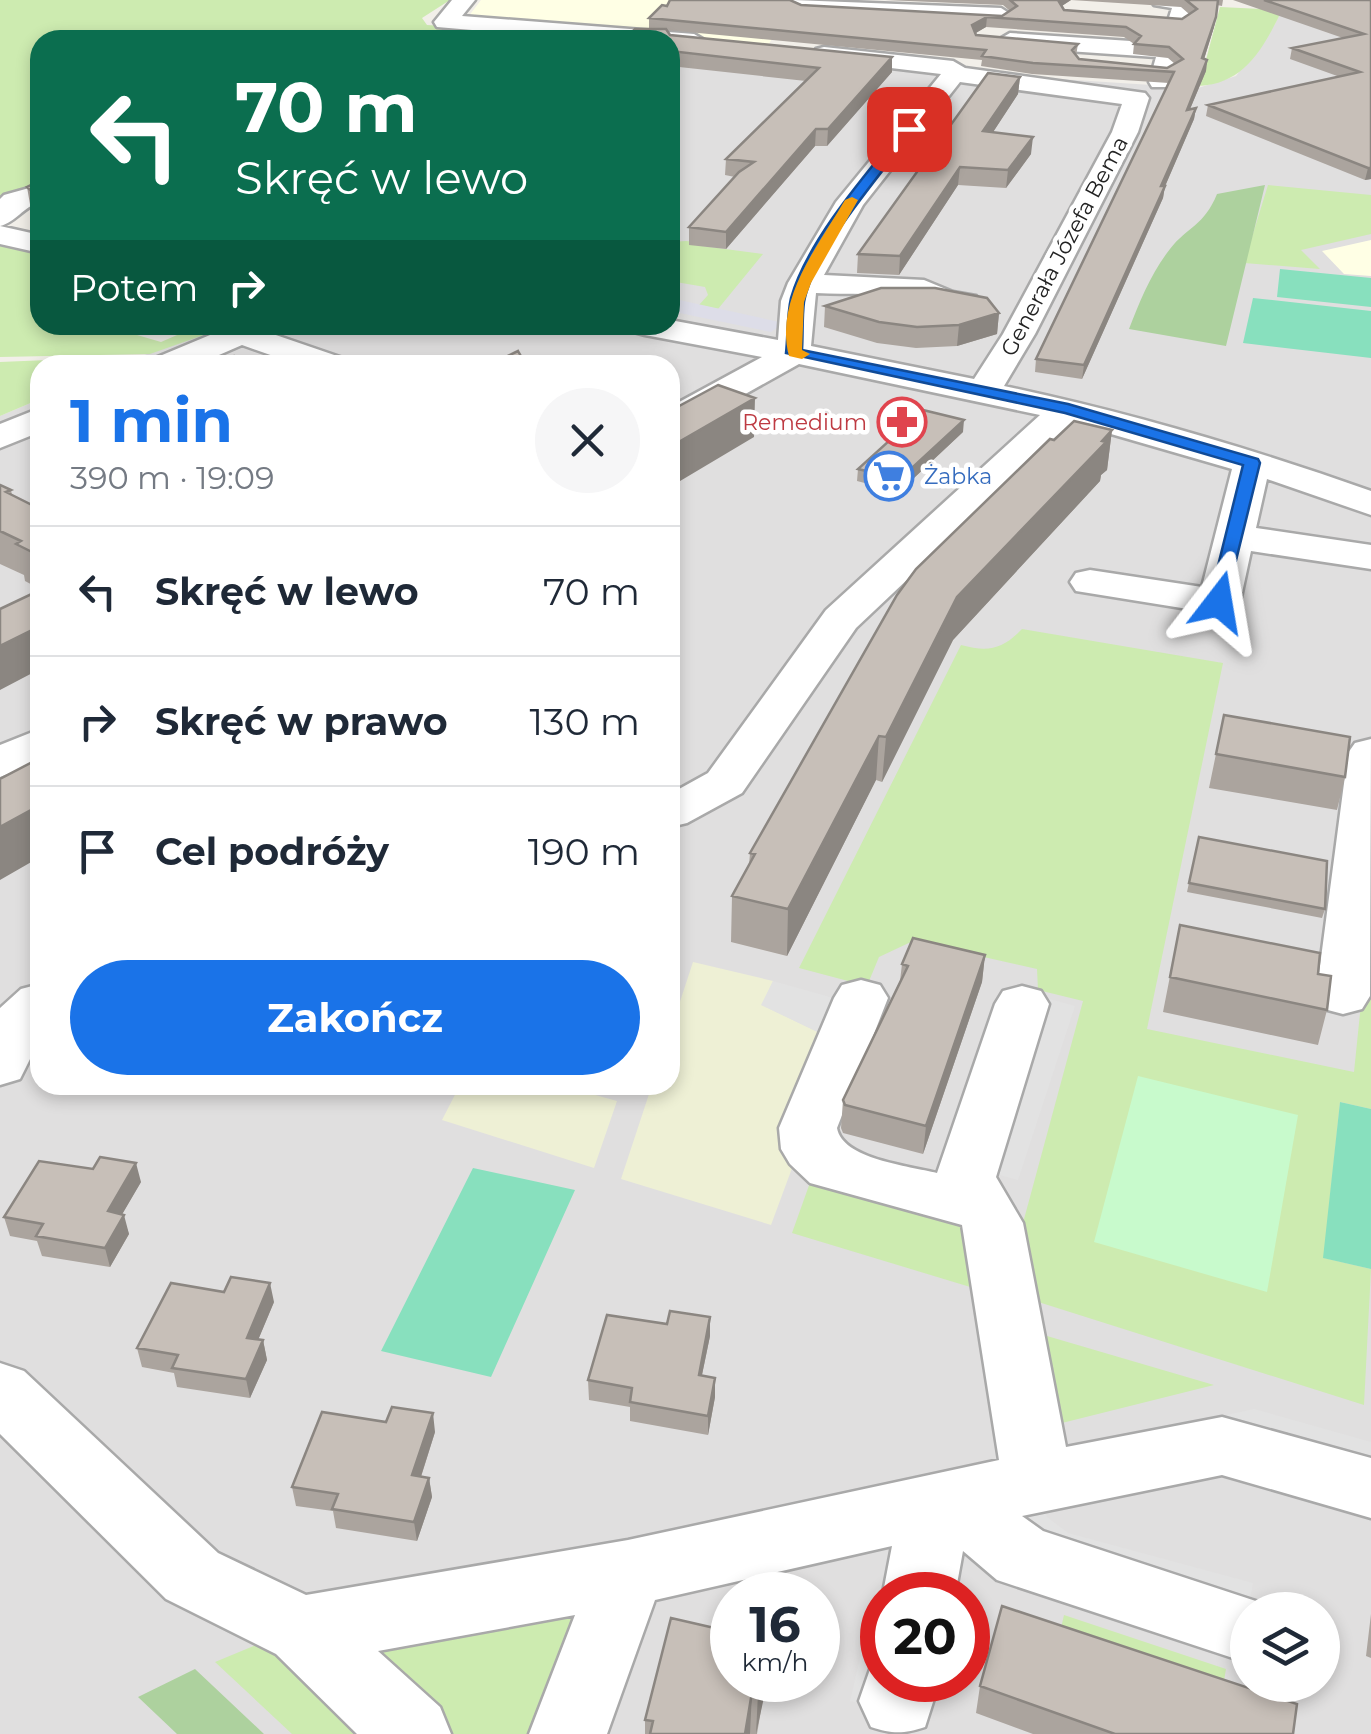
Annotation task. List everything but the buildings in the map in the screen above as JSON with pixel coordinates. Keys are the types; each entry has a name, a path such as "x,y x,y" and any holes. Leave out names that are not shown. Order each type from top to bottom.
{"street":[{"path":"1162,0 1184,4 1173,43"},
{"path":"437,2 463,1"},
{"path":"463,1 444,22 547,30"},
{"path":"1142,16 1173,43"},
{"path":"1173,43 986,37 801,28 986,37 1173,43"},
{"path":"986,37 1141,96"},
{"path":"794,353 797,302 804,283 850,202 986,37"},
{"path":"680,40 711,43"},
{"name":"Generała Józefa Bema","path":"984,390 1141,96 1159,86 1173,43"},
{"path":"0,217 14,201 30,196"},
{"path":"0,235 30,242"},
{"path":"804,283 924,289 946,301 1029,310"},
{"path":"680,332 1068,409 1252,463 1371,504"},
{"path":"190,355 237,335"},
{"path":"264,335 309,355"},
{"path":"680,416 794,353"},
{"path":"680,808 725,783 841,619 1068,409"},
{"path":"0,437 30,424"},
{"path":"1090,582 1219,602 1252,463"},
{"path":"1235,536 1371,557"},
{"path":"0,763 30,748"},
{"path":"1343,996 1371,753"},
{"path":"861,998 808,1128 811,1149 831,1166 984,1208"},
{"path":"1022,1004 966,1177 992,1223 1003,1276 982,1495 984,1527 1000,1545 1023,1557 1230,1625"},
{"path":"0,1066 24,1014 30,1010"},
{"path":"0,1391 192,1576 302,1630 412,1734"},
{"path":"302,1630 628,1573 1222,1446 1371,1488"},
{"path":"933,1572 982,1495"},
{"path":"568,1734 628,1573"}],"shaded area":[{"path":"481,0 792,0 769,44 680,37 680,30 584,30 465,21"},
{"path":"1286,0 1371,0 1371,1734 0,1734 0,416 30,403 30,1095 680,1095 680,355 144,355 190,335 680,335 680,42 996,75 1198,88 1236,76 1275,24"},
{"path":"1371,240 1371,276 1344,274 1322,251"},
{"path":"680,300 784,323 771,332 680,313"},
{"path":"693,962 773,981 762,1005 826,1036 798,1152 771,1225 621,1179 649,1095 680,1095 680,1002"},
{"path":"773,981 844,1001 826,1036 761,1005"},
{"path":"1042,997 1075,1006 1018,1180 982,1170"},
{"path":"455,1095 595,1095 617,1101 594,1168 442,1120"},
{"path":"1254,1409 1371,1442 1371,1488 1222,1446 1032,1458"},
{"path":"1043,1505 1047,1517 1068,1533 1253,1583 1251,1592 1230,1592 1230,1604 984,1527"},
{"path":"860,1658 860,1702 933,1702 929,1721 850,1701"}],"green space":[{"path":"0,0 450,0 422,18 427,25 514,30 30,30 30,195 0,205"},
{"path":"1220,7 1282,10 1260,50 1241,71 1215,84 1199,86"},
{"path":"1265,185 1226,346 1129,329 1163,258 1207,213 1217,194"},
{"path":"1268,185 1371,195 1371,234 1301,250 1320,269 1244,263"},
{"path":"0,239 30,246 30,335 137,335 161,342 177,335 204,335 150,354 0,357"},
{"path":"680,241 763,254 718,309 699,305 708,295 705,287 680,283"},
{"path":"1280,269 1371,278 1371,307 1277,297"},
{"path":"1253,298 1371,311 1371,358 1243,343"},
{"path":"30,361 30,403 0,416 0,362"},
{"path":"1022,629 1223,663 1147,1029 1354,1072 1363,984 1371,985 1371,1109 1340,1102 1324,1258 1371,1269 1364,1405 1032,1300 1020,1234 1083,1001 1038,990 1037,969 913,941 879,957 867,986 799,968 961,645 994,648"},
{"path":"1138,1076 1298,1115 1267,1292 1094,1242"},
{"path":"1340,1102 1371,1109 1371,1269 1323,1258"},
{"path":"473,1168 575,1190 491,1377 381,1351"},
{"path":"812,1177 916,1206 968,1227 990,1293 792,1233"},
{"path":"1030,1331 1214,1385 1050,1426"},
{"path":"574,1608 580,1619 533,1734 453,1734 390,1673 382,1654 391,1641"},
{"path":"1064,1615 1226,1669 1219,1709 1055,1654"},
{"path":"283,1634 388,1734 292,1734 215,1662"},
{"path":"195,1669 264,1734 177,1734 138,1697"}],"slow traffic":[{"path":"802,354 794,353 797,302 852,200"}],"place":[{"name":"Remedium","path":"902,422"},
{"name":"Żabka","path":"889,476"}],"route":[{"path":"909,129 850,202 804,283 797,302 794,353 1068,409 1252,463 1219,602"}]}
